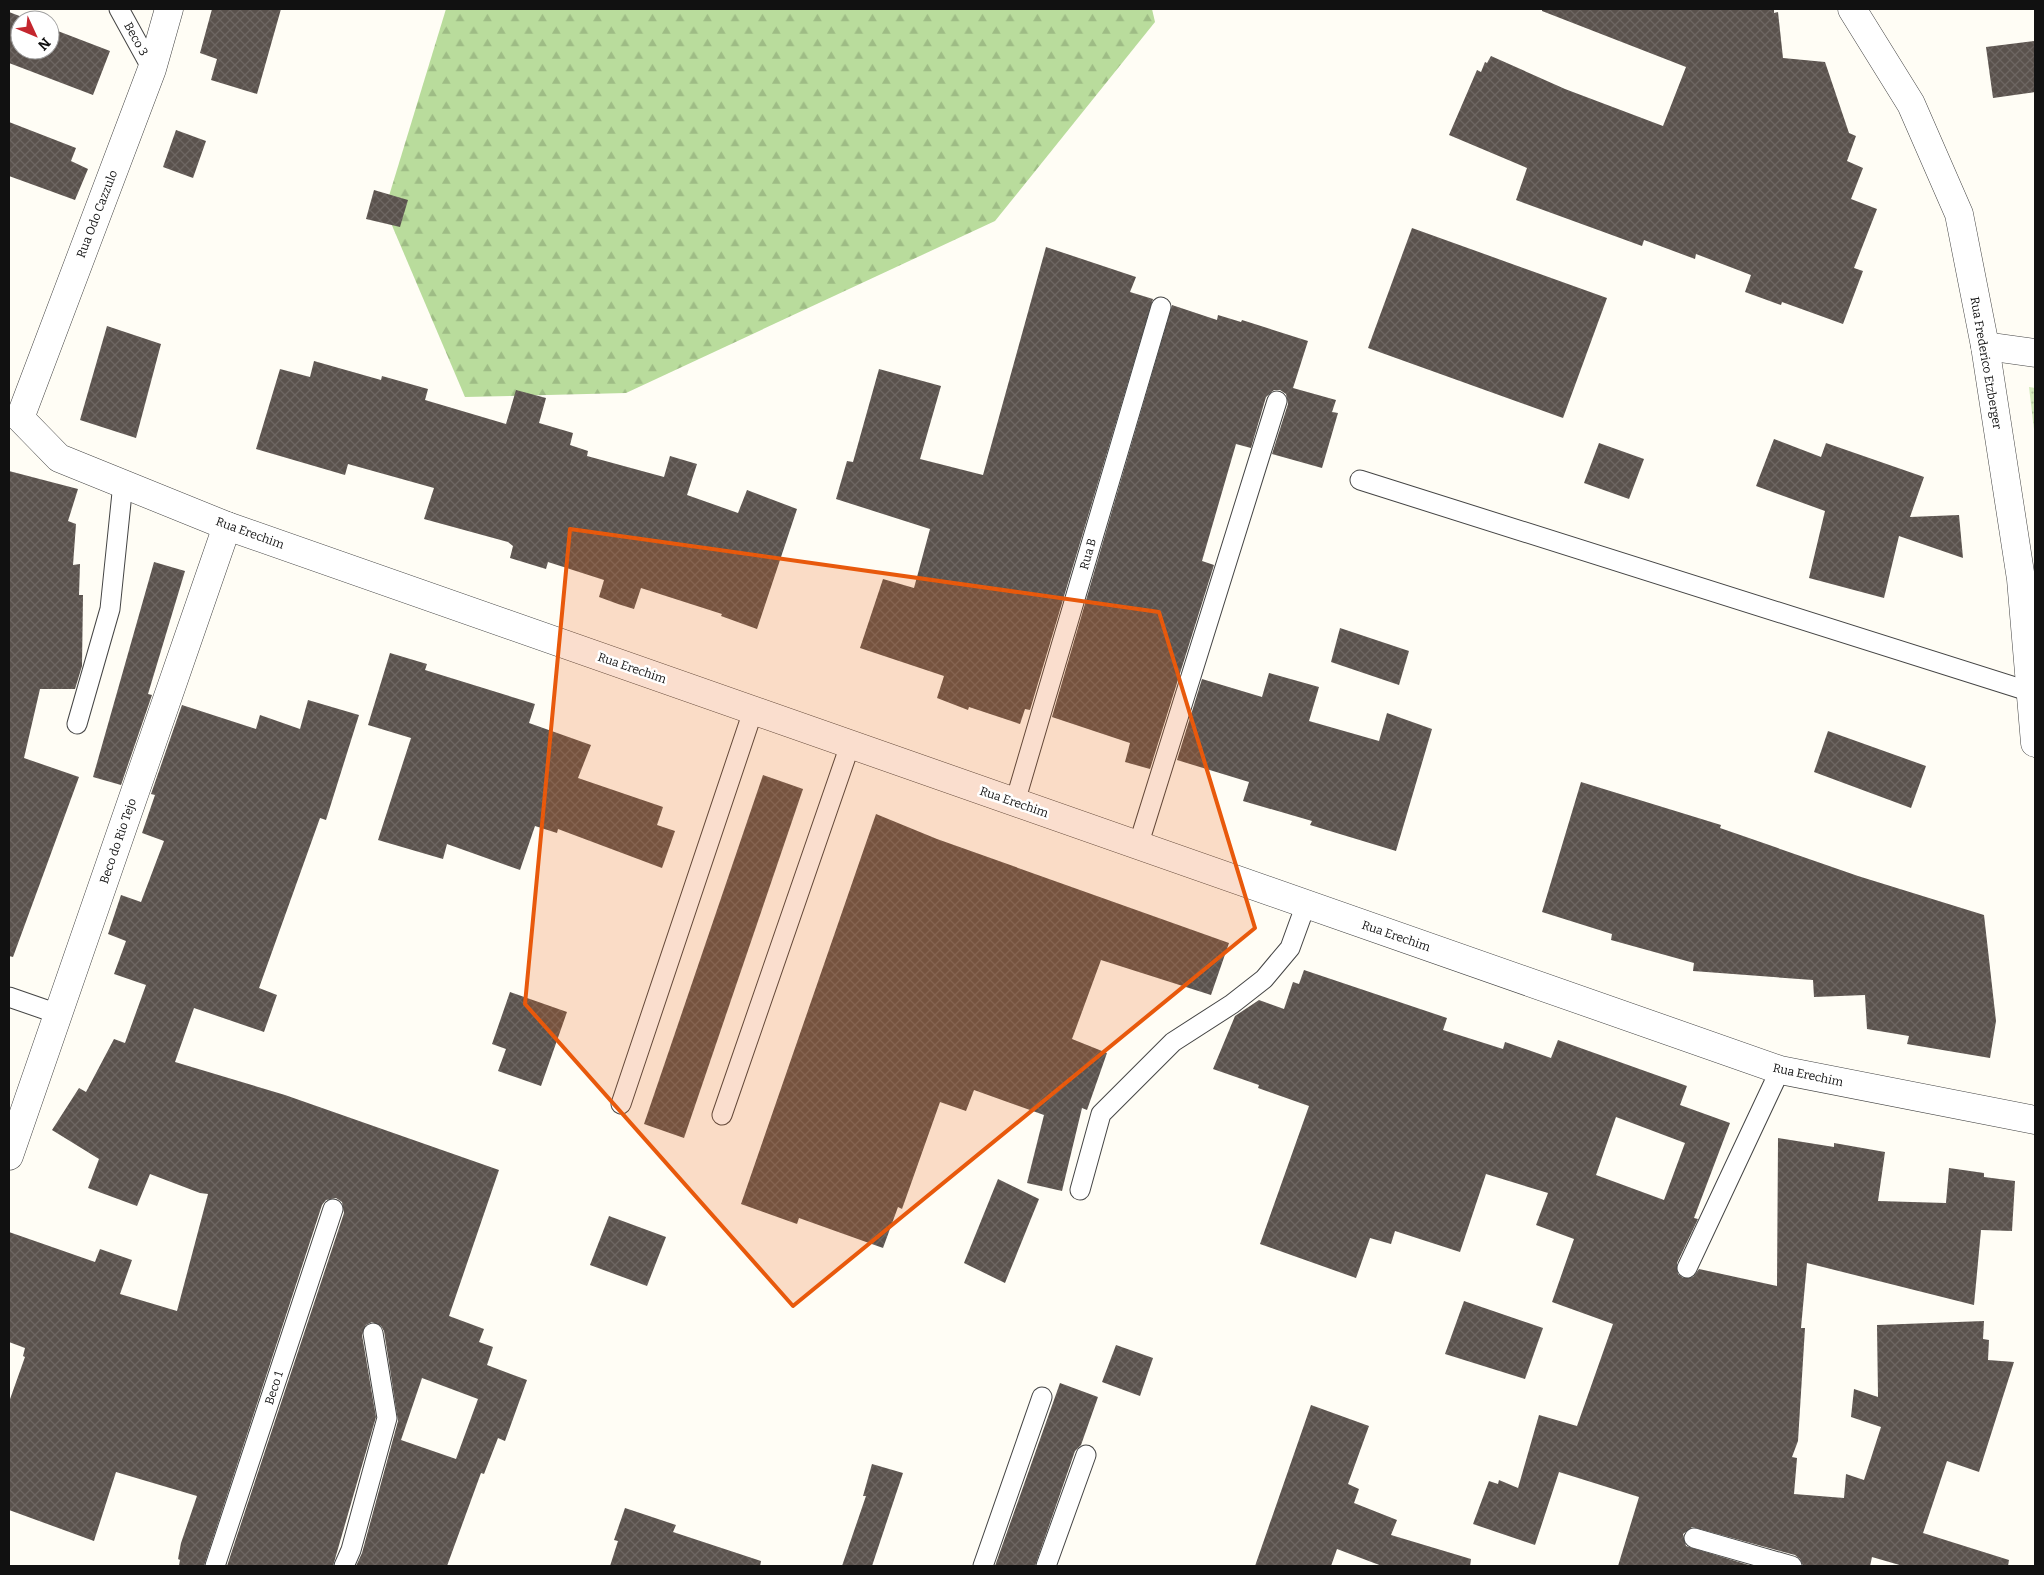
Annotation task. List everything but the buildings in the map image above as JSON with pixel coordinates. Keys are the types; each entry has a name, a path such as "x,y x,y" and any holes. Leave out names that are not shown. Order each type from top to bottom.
{"street":[{"name":"Rua Odo Cazzulo","path":"20,418 152,68 169,9"},
{"name":"Rua Frederico Etzberger","path":"1852,9 1911,104 1959,214 1985,346 2021,580 2035,743"},
{"path":"1985,346 2035,353"},
{"name":"Rua Erechim","path":"20,418 59,458 227,526 1780,1070 2035,1120"},
{"name":"Beco do Rio Tejo","path":"9,1156 227,526"}],"lane":[{"name":"Beco 3","path":"119,9 152,68"},
{"name":"Rua B","path":"1015,802 1161,306"},
{"path":"1138,846 1277,401"},
{"path":"1360,480 2031,692"},
{"path":"77,724 110,609 123,483"},
{"path":"621,1104 753,711"},
{"path":"722,1115 850,745"},
{"path":"1080,1190 1101,1114 1173,1042 1232,1004 1264,979 1290,948 1306,904"},
{"path":"9,998 58,1014"},
{"path":"1687,1268 1780,1070"},
{"name":"Beco 1","path":"216,1566 333,1209"},
{"path":"344,1566 351,1550 387,1418 373,1333"},
{"path":"983,1566 1042,1397"},
{"path":"1046,1566 1086,1455"},
{"path":"1694,1538 1792,1566"}],"highlighted area":[{"path":"570,529 1159,612 1255,928 793,1306 525,1004"}],"green space":[{"path":"446,9 1152,9 1155,22 995,221 626,393 465,397 385,209"},
{"path":"2029,387 2035,388 2035,438"}]}
